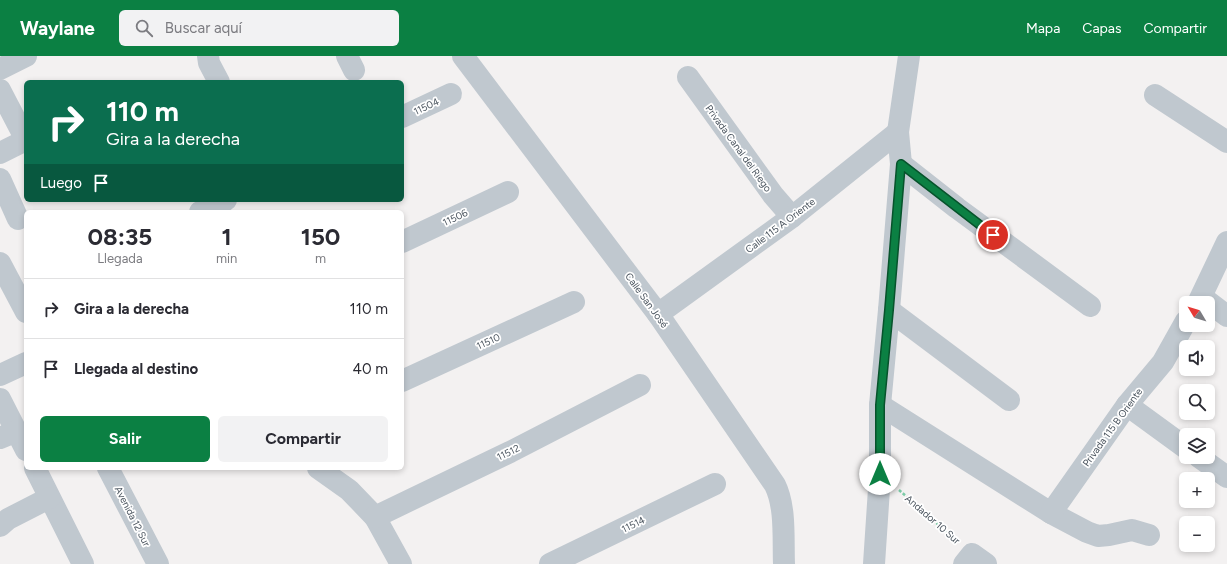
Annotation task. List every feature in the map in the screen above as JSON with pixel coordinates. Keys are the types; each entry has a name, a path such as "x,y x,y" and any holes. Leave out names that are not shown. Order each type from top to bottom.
{"street":[{"path":"0,69 26,56"},
{"path":"208,56 208,63 218,80"},
{"name":"Calle San José","path":"463,56 658,314 775,485 779,493 781,505 784,564"},
{"path":"874,564 880,474 880,405 901,164 898,132 909,56"},
{"name":"Privada Canal del Riego","path":"688,77 772,195 792,217"},
{"path":"0,90 24,136"},
{"name":"11504","path":"404,116 451,94"},
{"path":"1155,95 1227,142"},
{"name":"Calle 115 A Oriente","path":"658,314 792,217 898,132"},
{"path":"0,153 24,141"},
{"path":"901,164 957,208 1090,306"},
{"path":"0,179 18,219"},
{"name":"11506","path":"404,241 508,192"},
{"path":"204,210 222,202"},
{"path":"1202,296 1227,242"},
{"path":"0,263 23,301"},
{"name":"11510","path":"404,380 574,302"},
{"path":"1215,309 1227,316"},
{"path":"889,310 1009,400"},
{"name":"Privada 115 B Oriente","path":"1051,513 1127,405 1163,362 1180,332"},
{"path":"0,375 24,364"},
{"name":"11512","path":"375,517 510,452 640,385"},
{"path":"0,398 14,440"},
{"path":"880,405 1051,513 1086,532 1098,536 1132,530 1149,535"},
{"path":"1127,405 1179,443"},
{"path":"1209,464 1227,477"},
{"path":"36,470 83,564"},
{"name":"Avenida 12 Sur","path":"109,470 158,564"},
{"path":"321,470 349,490 375,517 401,564"},
{"name":"11514","path":"550,564 715,484"},
{"path":"0,526 8,520 49,498"}],"path":[{"name":"Andador 10 Sur","path":"880,474 974,561"}],"route":[{"path":"880,474 880,405 901,164 993,235"}]}
